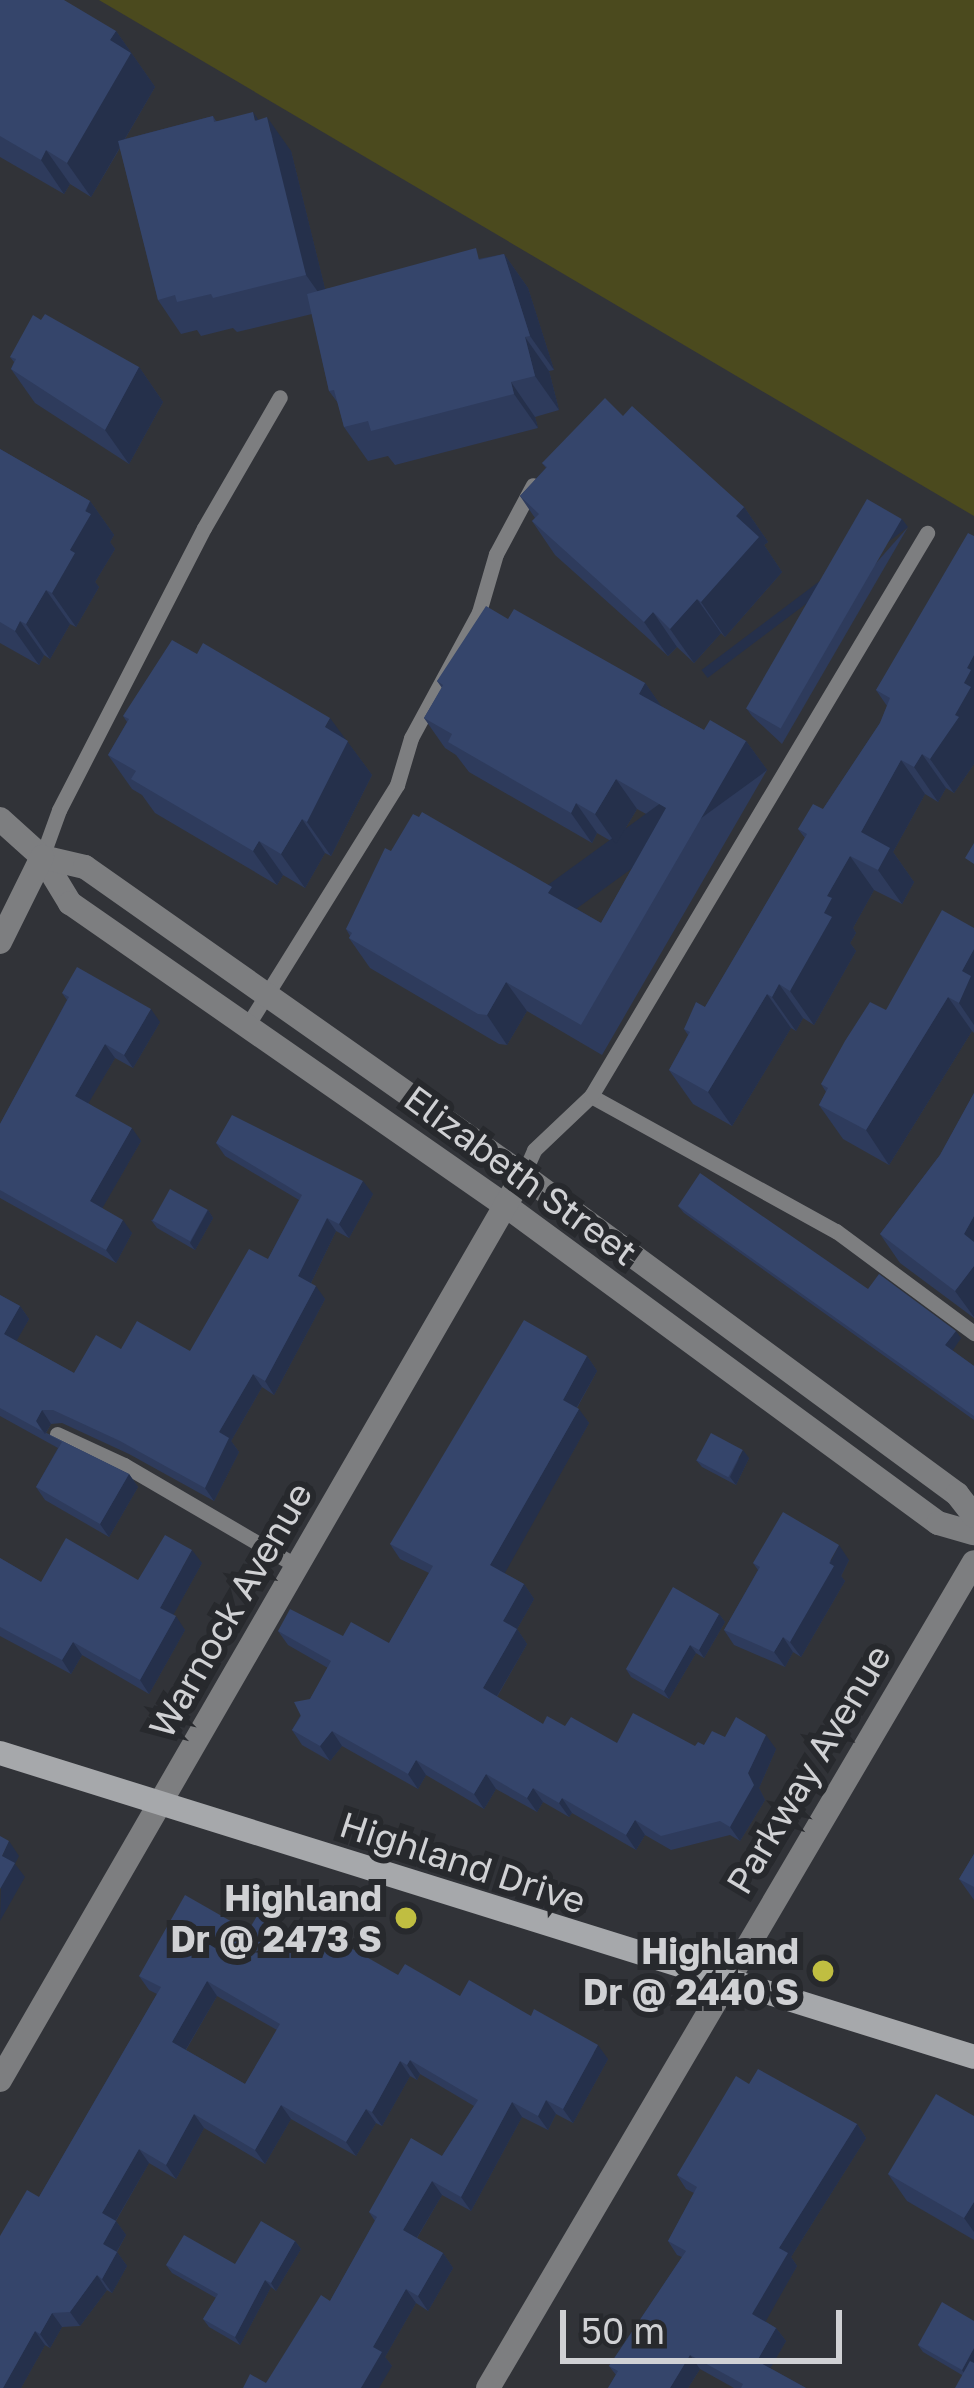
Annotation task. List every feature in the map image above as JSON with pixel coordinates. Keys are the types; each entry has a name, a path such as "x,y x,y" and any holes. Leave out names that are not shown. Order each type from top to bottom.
{"street":[{"name":"Elizabeth Street","path":"0,819 42,857 70,903 506,1206 938,1523 974,1533"},
{"name":"Elizabeth Street","path":"42,857 85,867 524,1175 957,1494 974,1516"},
{"path":"0,942 42,857"},
{"name":"Warnock Avenue","path":"0,2080 524,1175"},
{"name":"Parkway Avenue","path":"488,2388 974,1562"},
{"name":"Highland Drive","path":"0,1753 974,2057"}],"lane":[{"path":"42,857 58,810 204,528 280,397"},
{"path":"247,1026 397,785 437,680 479,612 520,502 543,473"},
{"path":"524,1175 535,1150 591,1096 928,533"},
{"path":"591,1096 836,1231 974,1334"},
{"path":"57,1434 124,1465 297,1566"}],"shaded area":[{"path":"99,0 974,0 974,516"}],"building":[{"path":"0,0 64,0 116,31 110,40 131,53 67,163 46,150 41,160 0,136"},
{"path":"253,112 255,121 267,117 306,275 213,298 211,294 177,302 175,295 158,300 118,141 213,116 214,122"},
{"path":"476,248 479,260 504,254 530,336 525,337 535,376 511,382 514,394 371,431 368,421 344,427 334,390 329,391 307,294"},
{"path":"45,314 139,367 105,430 11,369 16,359 10,357 33,315 41,320"},
{"path":"605,398 623,416 632,406 744,507 736,516 759,537 670,629 653,612 644,622 532,521 539,514 520,496 547,467 542,463"},
{"path":"0,449 90,501 85,511 91,514 70,550 75,553 52,593 46,590 26,624 20,621 15,631 0,622"},
{"path":"867,499 902,519 781,729 746,709"},
{"path":"968,533 974,536 974,655 964,683 971,687 955,715 959,717 930,759 922,754 914,767 901,760 861,832 890,848 878,870 850,856 827,896 832,898 824,913 832,917 790,991 779,984 772,997 767,994 708,1092 669,1070 690,1032 684,1029 696,1002 705,1007 807,834 798,829 813,804 823,809 880,723 890,698 876,690"},
{"path":"486,606 508,619 514,609 645,683 639,694 704,730 710,720 746,741 581,1025 506,982 487,1015 478,1014 349,938 352,933 346,929 385,848 391,851 413,814 419,817 422,812 552,887 548,893 601,923 666,808 616,779 595,814 576,803 571,813 448,742 452,734 424,718 443,685 437,681"},
{"path":"172,640 197,654 203,643 330,718 325,727 348,741 307,822 302,819 281,854 259,841 253,851 131,779 136,771 108,755 129,719 123,716"},
{"path":"974,843 974,864 965,858"},
{"path":"942,910 974,928 974,949 962,971 971,976 959,1003 948,997 866,1130 819,1105 828,1088 821,1084 870,1002 886,1010"},
{"path":"77,967 151,1009 124,1055 105,1044 75,1096 132,1128 90,1201 123,1220 106,1250 0,1190 0,1124 69,997 62,993"},
{"path":"974,1093 974,1216 964,1234 974,1242 974,1266 955,1291 880,1234 940,1155"},
{"path":"232,1115 363,1181 339,1224 327,1218 298,1276 316,1286 265,1381 253,1374 219,1432 229,1438 205,1488 120,1441 53,1410 42,1410 36,1421 42,1431 129,1474 100,1524 36,1487 62,1442 0,1408 0,1295 20,1306 4,1334 74,1373 96,1335 121,1349 137,1321 190,1351 249,1249 268,1259 302,1195 216,1143"},
{"path":"700,1173 868,1289 879,1274 956,1331 945,1345 974,1366 974,1416 678,1206"},
{"path":"170,1189 208,1210 190,1241 153,1220"},
{"path":"524,1320 587,1356 563,1400 579,1409 490,1565 524,1584 503,1621 517,1629 483,1688 543,1724 547,1716 565,1726 571,1717 617,1743 633,1713 695,1746 698,1742 704,1745 712,1731 725,1737 736,1717 766,1735 748,1773 754,1785 730,1827 720,1821 661,1836 635,1820 626,1835 562,1798 559,1803 533,1788 527,1798 486,1774 474,1794 416,1760 408,1774 332,1731 320,1746 292,1730 301,1716 294,1702 310,1699 331,1661 278,1631 290,1609 343,1636 351,1622 389,1643 433,1566 390,1544"},
{"path":"711,1433 743,1450 728,1477 696,1460"},
{"path":"783,1512 839,1545 829,1563 834,1566 790,1642 783,1637 774,1652 724,1630 760,1567 753,1563"},
{"path":"165,1535 192,1550 160,1608 176,1616 140,1680 73,1642 62,1660 0,1627 0,1558 41,1582 66,1538 138,1580"},
{"path":"673,1587 719,1614 699,1650 690,1645 664,1691 626,1669"},
{"path":"0,1836 9,1841 2,1856 15,1863 0,1889"},
{"path":"974,1854 974,1887 959,1879"},
{"path":"185,1895 248,1931 257,1916 322,1952 327,1943 346,1953 349,1947 398,1975 405,1964 460,1996 469,1980 531,2016 534,2009 598,2045 563,2109 546,2100 538,2116 512,2102 461,2197 432,2181 403,2230 443,2253 418,2296 406,2289 373,2347 382,2352 361,2388 243,2388 250,2374 266,2383 321,2295 330,2301 377,2217 369,2212 411,2138 442,2156 478,2100 410,2060 407,2065 400,2061 372,2112 366,2109 346,2142 281,2105 255,2150 194,2114 166,2165 139,2149 102,2213 116,2221 103,2244 117,2252 102,2279 97,2275 70,2312 52,2313 40,2334 35,2331 0,2388 0,2236 27,2190 39,2197 161,1987 139,1976","holes":["207,1981 280,2024 245,2084 172,2042"]},
{"path":"758,2069 857,2124 779,2248 788,2253 752,2314 776,2328 757,2361 806,2388 741,2388 743,2384 690,2355 670,2388 608,2388 618,2371 609,2366 686,2251 668,2241 697,2187 677,2175 736,2076 749,2084"},
{"path":"936,2094 974,2116 974,2202 964,2218 888,2174"},
{"path":"261,2221 295,2241 271,2283 265,2280 235,2337 203,2319 218,2294 166,2265 184,2235 235,2264"},
{"path":"942,2302 974,2321 974,2348 962,2370 918,2345"},
{"path":"970,2361 974,2363 974,2388 955,2388"}],"place":[{"name":"Highland Dr @ 2473 S","path":"406,1918"},
{"name":"Highland Dr @ 2440 S","path":"823,1971"}]}
